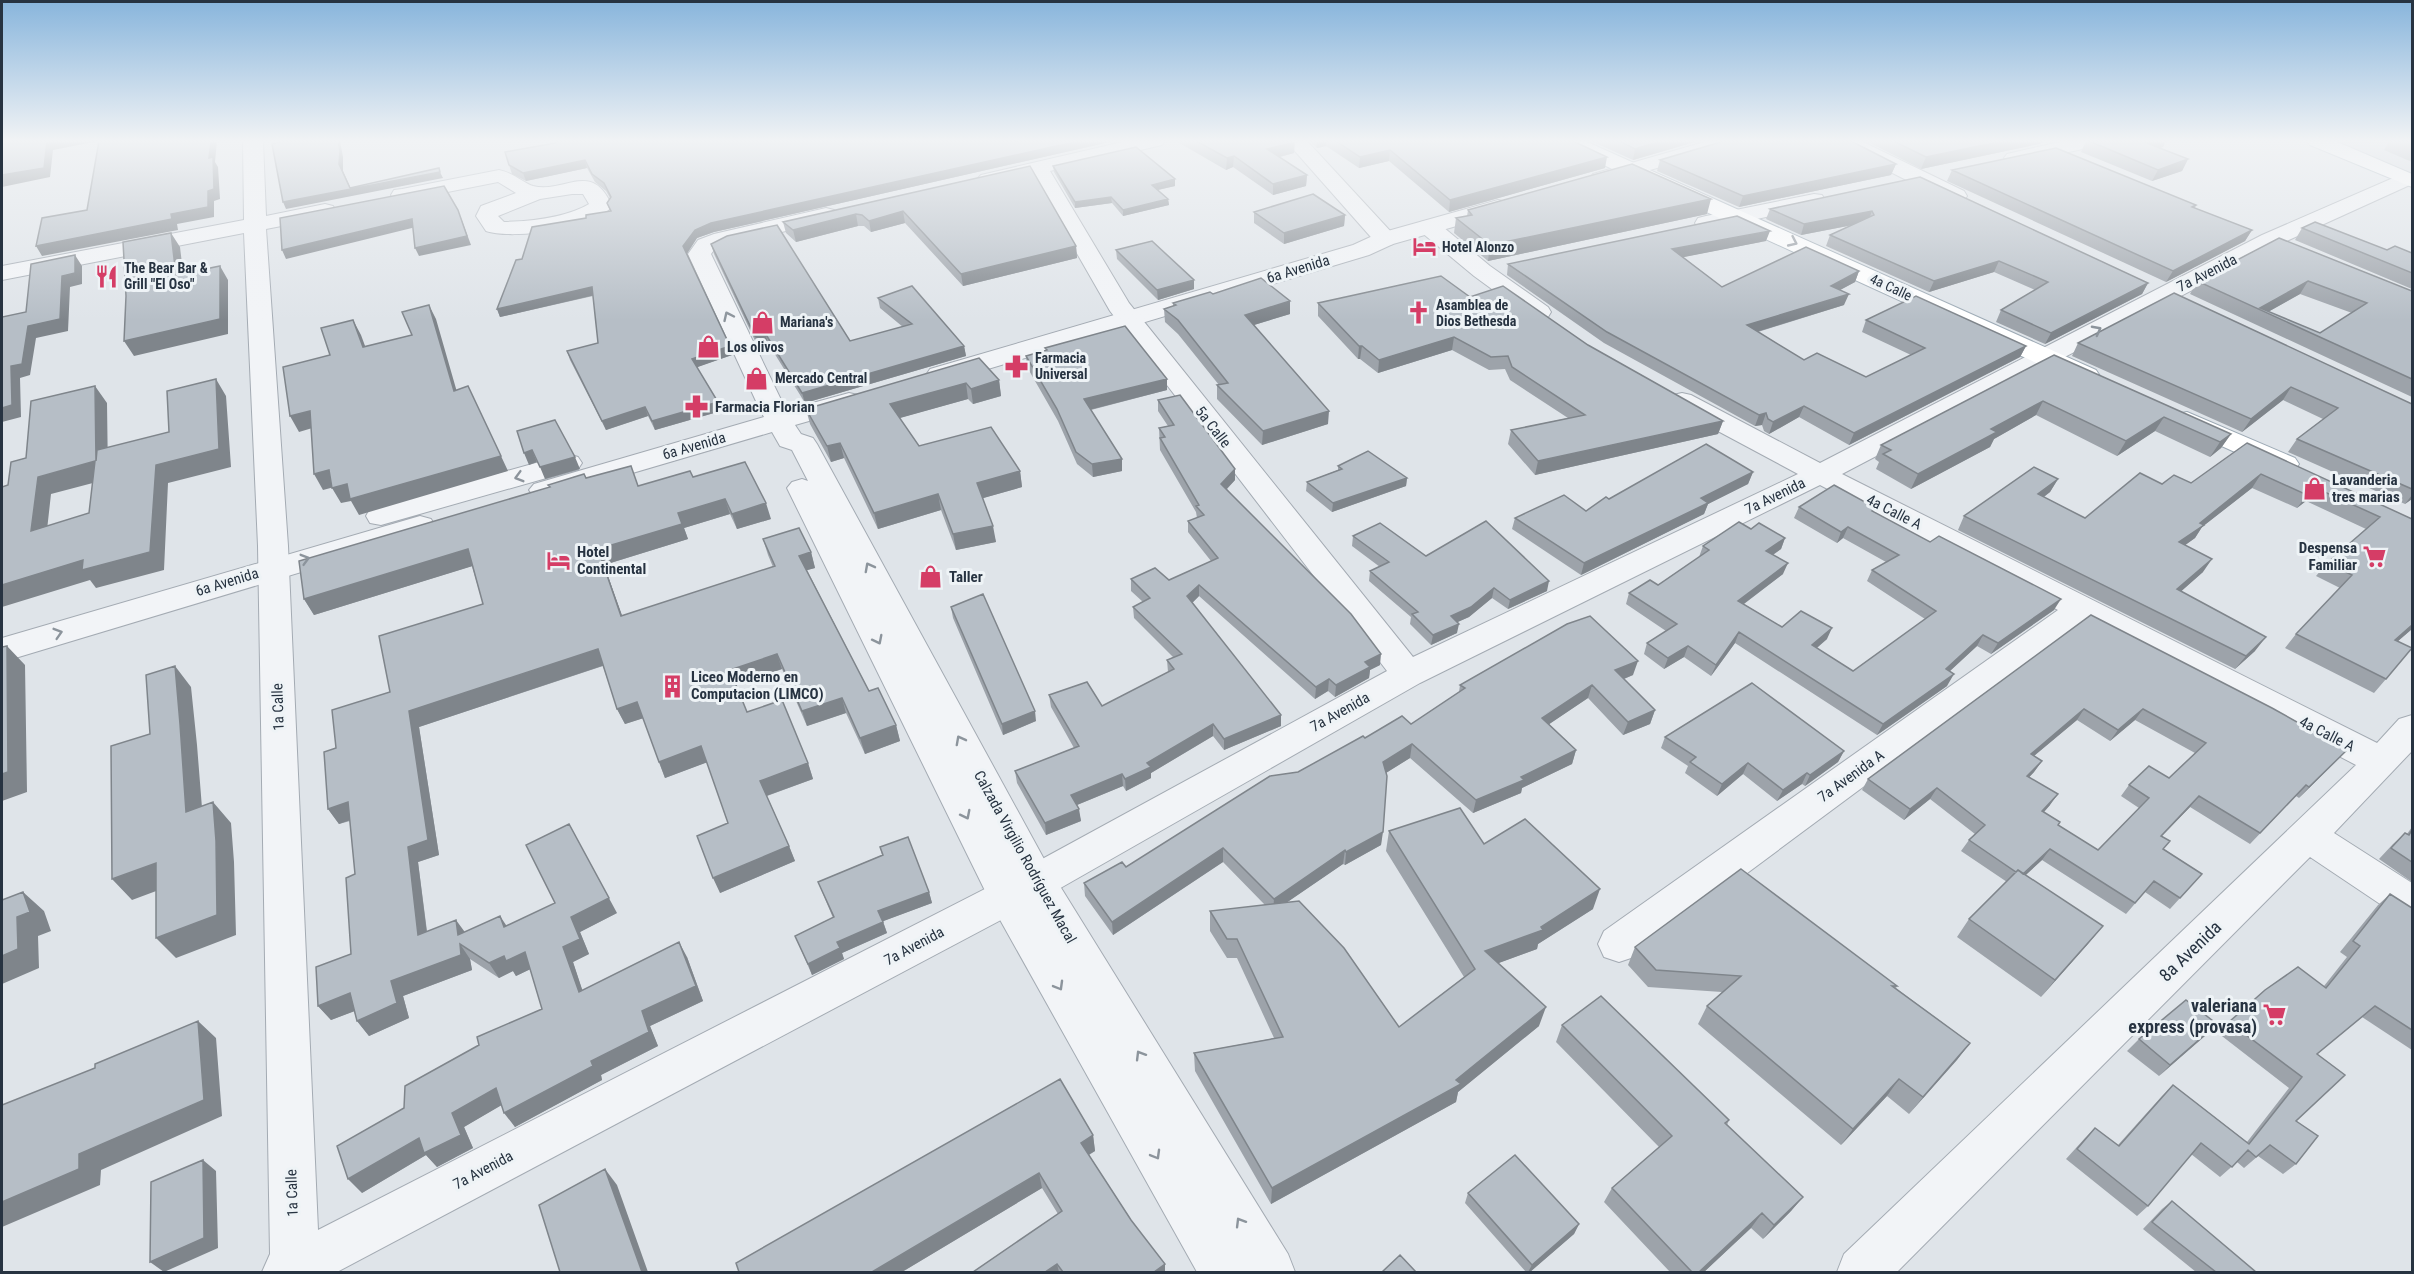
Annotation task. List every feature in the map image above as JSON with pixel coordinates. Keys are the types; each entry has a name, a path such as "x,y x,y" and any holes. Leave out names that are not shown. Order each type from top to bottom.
{"main road":[{"name":"4a Calle","path":"1700,200 2110,386"},
{"path":"2164,410 2304,473"}],"street":[{"name":"1a Calle","path":"254,200 273,557 292,1271"},
{"name":"5a Calle","path":"1057,200 1124,313 1408,674"},
{"path":"1350,200 1385,239"},
{"path":"1683,228 1814,200"},
{"path":"1964,200 1971,204"},
{"name":"7a Avenida","path":"292,1271 1022,890 1408,674 1820,474 2270,240 2362,200"},
{"name":"6a Avenida","path":"916,373 1124,313 1361,250 1385,239 1518,201"},
{"path":"2,273 345,207"},
{"name":"Calzada Virgilio Rodríguez Macal","path":"851,210 722,239 706,245 699,254 780,422 782,450 1022,890 1224,1272"},
{"path":"1429,227 1493,269 1566,331"},
{"path":"2248,231 2292,249"},
{"path":"2144,284 2187,304"},
{"name":"6a Avenida","path":"2,627 780,422 865,388"},
{"name":"4a Calle A","path":"1662,391 2382,762"},
{"name":"6a Avenida","path":"2,650 273,557"},
{"name":"7a Avenida A","path":"1619,944 2083,608"},
{"name":"8a Avenida","path":"1862,1272 2382,762 2412,728"},
{"path":"2308,835 2412,904"},
{"name":"Calzada Virgilio Rodríguez Macal","path":"1022,890 1270,1272"}],"building":[{"path":"89,200 208,200 208,207 171,214 172,219 36,246 42,218 87,210"},
{"path":"370,200 452,200 467,236 415,248 412,219 282,250 280,218"},
{"path":"609,200 812,200 711,223 695,230 683,246 730,346 692,359 718,402 652,421 645,407 602,421 567,351 598,343 592,287 497,309 516,260 522,259 532,227 586,218 586,215 611,211 607,203"},
{"path":"878,200 1050,200 1076,246 961,274 903,211 869,221 862,215 856,214 793,230 783,222"},
{"path":"1114,200 1162,200 1123,210"},
{"path":"1292,200 1323,200 1345,215 1284,233 1254,212"},
{"path":"1502,200 1704,200 1490,245 1456,218 1472,215 1468,210"},
{"path":"1810,200 1970,200 2148,283 2051,333 2001,310 2048,282 1999,261 1934,281 1830,235 1874,215 1872,211 1804,224 1770,209"},
{"path":"2019,200 2185,200 2196,205 2192,207 2252,230 2173,271"},
{"path":"1737,216 1770,231 1672,249 1722,287 1806,247 1859,271 1831,286 1849,294 1747,325 1804,360 1817,353 1866,377 1925,348 1866,320 1916,296 2026,346 1854,433 1804,406 1773,422 1768,419 1766,413 1759,415 1607,332 1508,264"},
{"path":"2315,222 2387,250 2395,246 2412,253 2412,273 2302,228"},
{"path":"777,225 850,341 912,324 878,298 912,286 964,346 802,393 765,333 755,336 711,244 727,236"},
{"path":"171,233 176,275 220,266 220,319 124,341 126,296 123,242"},
{"path":"2279,238 2412,291 2412,379 2197,281","holes":["2308,281 2367,303 2320,333 2260,308"]},
{"path":"1152,241 1194,280 1157,290 1116,250"},
{"path":"75,255 75,273 62,276 60,319 28,326 22,364 11,366 12,405 2,408 2,317 26,312 31,264"},
{"path":"1441,276 1470,297 1503,286 1588,345 1723,421 1538,461 1511,430 1585,415 1512,367 1508,356 1491,357 1454,337 1379,360 1359,346 1318,303"},
{"path":"1261,278 1290,301 1245,315 1329,411 1263,431 1217,385 1228,383 1178,320 1164,309 1176,305 1173,303 1210,292 1213,294"},
{"path":"2174,293 2412,404 2412,489 2297,439 2338,408 2291,387 2251,419 2078,343"},
{"path":"429,305 454,391 468,386 501,456 350,499 347,484 332,488 329,470 314,474 310,411 290,416 283,367 330,355 321,328 353,320 363,347 412,335 402,312"},
{"path":"1125,326 1167,379 1084,399 1122,459 1092,464 1076,452 1057,409 1026,356 1047,350 1045,348"},
{"path":"2054,355 2231,434 2220,442 2164,417 2126,441 2043,401 1991,429 1997,432 1918,474 1883,454 1891,450 1881,445"},
{"path":"979,358 999,380 971,389 966,383 890,404 919,446 991,427 1020,471 977,483 993,526 953,534 938,494 874,513 840,443 827,446 806,409"},
{"path":"216,379 219,449 156,465 150,552 82,570 83,560 2,585 2,487 8,485 11,462 26,458 31,401 95,386 96,461 97,450 169,432 167,391","holes":["95,461 89,513 31,531 38,477"]},
{"path":"1180,395 1235,469 1221,484 1351,614 1381,654 1365,662 1370,667 1336,685 1329,679 1316,687 1199,585 1187,596 1281,715 1224,739 1213,724 1147,763 1151,767 1125,779 1122,774 1071,795 1079,809 1045,823 1015,771 1079,746 1049,695 1087,682 1102,706 1174,669 1167,660 1182,654 1133,607 1150,598 1131,579 1155,568 1169,580 1218,558 1188,521 1204,515 1196,506 1199,505 1160,438 1165,437 1159,428 1174,425 1158,400"},
{"path":"555,420 575,457 540,467 532,450 524,453 517,431"},
{"path":"2247,443 2412,519 2412,625 2395,640 2412,648 2386,679 2296,634 2352,575 2327,563 2380,517 2316,488 2307,495 2261,474 2200,523 2204,525 2179,542 2212,559 2177,589 2266,637 2246,656 1964,516 2034,467 2058,479 2038,494 2085,518 2140,473 2162,484 2174,475 2191,483"},
{"path":"1706,444 1753,472 1701,498 1708,503 1584,563 1515,518 1564,495 1586,511 1606,497 1609,499"},
{"path":"1368,451 1407,478 1333,503 1307,482 1342,469 1338,466"},
{"path":"745,462 766,503 732,514 725,499 678,513 682,524 598,549 621,616 775,566 763,539 799,528 811,552 799,556 869,691 878,688 896,725 860,738 842,698 802,711 777,654 730,670 747,712 782,700 808,763 760,781 789,846 713,878 697,836 728,823 701,746 659,762 637,702 617,709 598,649 409,711 428,840 408,847 418,935 456,920 458,935 500,916 504,927 555,903 526,845 569,824 609,898 571,917 580,939 563,947 579,992 679,942 696,986 642,1011 649,1032 591,1061 593,1066 504,1113 496,1088 452,1113 461,1135 424,1153 419,1138 348,1179 337,1146 404,1108 405,1086 479,1045 477,1037 542,1009 525,952 506,961 504,956 489,963 460,944 461,955 391,981 397,1003 357,1021 350,993 318,1006 316,967 351,954 346,878 355,874 348,802 328,809 324,752 336,748 332,710 390,692 379,636 483,604 468,549 304,599 299,561 550,487 548,485 584,474 586,478 631,466 638,486 690,471 693,477"},
{"path":"1834,485 1876,508 1872,511 1930,542 1939,536 2061,599 1998,643 1983,635 1946,669 1954,674 1883,724 1739,632 1716,665 1688,646 1668,658 1647,643 1677,624 1629,593 1650,580 1658,585 1709,550 1703,546 1739,522 1751,529 1759,523 1785,538 1766,551 1788,563 1738,601 1782,627 1801,611 1832,628 1812,645 1853,671 1936,611 1872,570 1899,555 1848,527 1841,532 1799,507"},
{"path":"1486,521 1549,581 1510,600 1494,588 1471,607 1451,616 1459,624 1433,635 1412,614 1418,612 1370,571 1389,562 1353,536 1380,523 1426,556"},
{"path":"983,594 1035,711 1002,724 951,607"},
{"path":"2091,615 2272,708 2347,750 2309,787 2306,785 2260,833 2199,796 2161,836 2170,841 2163,849 2202,874 2180,898 2154,881 2135,903 2050,849 2023,874 2018,870 2016,872 1969,840 1985,825 1937,788 1910,809 1868,779","holes":["2084,709 2118,730 2143,709 2206,743 2169,778 2149,766 2129,785 2149,798 2098,850 2058,825 2060,822 2042,811 2058,794 2027,776 2042,761 2031,754"]},
{"path":"1590,616 1638,661 1615,670 1655,710 1628,722 1592,685 1542,718 1576,750 1521,777 1524,780 1476,800 1412,744 1383,762 1387,776 1383,832 1346,852 1345,850 1274,899 1223,848 1112,922 1084,883 1122,862 1126,867 1270,776 1298,772 1363,736 1365,738 1402,716 1411,724 1465,688 1460,685 1567,624"},
{"path":"7,646 8,772 2,774 2,647"},
{"path":"175,666 186,812 213,802 217,915 156,938 156,863 112,879 111,746 150,734 146,675"},
{"path":"1752,683 1844,751 1810,775 1807,773 1783,790 1748,763 1722,784 1690,762 1696,757 1665,737"},
{"path":"1460,808 1484,844 1525,819 1600,889 1541,927 1543,930 1485,951 1546,1007 1456,1080 1461,1084 1272,1188 1194,1053 1283,1037 1237,939 1227,939 1210,911 1299,901 1344,948 1399,1027 1475,969 1389,831"},
{"path":"2412,830 2412,862 2391,848 2405,833 2409,835"},
{"path":"908,837 929,892 878,911 883,922 837,942 840,948 808,964 795,936 834,917 818,882 883,855 880,847"},
{"path":"1741,869 1897,986 1892,986 1970,1043 1923,1097 1899,1079 1853,1129 1707,1006 1741,976 1656,970 1635,947"},
{"path":"2018,870 2103,926 2055,980 1969,919"},
{"path":"23,892 30,912 17,917 18,949 2,956 2,900"},
{"path":"2390,894 2412,908 2412,1030 2375,1006 2317,1054 2345,1075 2296,1121 2318,1136 2296,1164 2270,1145 2256,1157 2248,1150 2232,1167 2201,1143 2148,1206 2077,1149 2095,1128 2119,1146 2173,1085 2249,1144 2302,1077 2229,1022 2265,990 2298,967 2326,988 2360,946 2353,941"},
{"path":"1601,996 1729,1120 1725,1123 1803,1197 1774,1225 1762,1213 1699,1272 1692,1272 1612,1188 1672,1136 1562,1025"},
{"path":"2186,1000 2217,1024 2170,1065 2139,1039"},
{"path":"198,1021 204,1100 79,1154 79,1169 2,1202 2,1105 95,1068 95,1064"},
{"path":"1060,1079 1093,1135 1081,1143 1131,1220 1165,1264 1154,1272 1063,1272 1057,1264 1045,1272 973,1272 1062,1211 1039,1173 872,1272 739,1272 736,1263"},
{"path":"1515,1155 1579,1224 1532,1265 1468,1193"},
{"path":"203,1160 204,1238 150,1262 151,1182"},
{"path":"605,1169 642,1272 560,1272 539,1205"},
{"path":"2172,1201 2256,1272 2216,1272 2152,1222"},
{"path":"1400,1255 1416,1272 1382,1272"}],"place":[{"name":"Hotel Alonzo","path":"1424,247"},
{"name":"The Bear Bar & Grill \"El Oso\"","path":"106,276"},
{"name":"Asamblea de Dios Bethesda","path":"1418,313"},
{"name":"Mariana's","path":"762,322"},
{"name":"Los olivos","path":"709,347"},
{"name":"Farmacia Universal","path":"1017,366"},
{"name":"Mercado Central","path":"757,378"},
{"name":"Farmacia Florian","path":"697,407"},
{"name":"Lavanderia tres marias","path":"2314,489"},
{"name":"Despensa Familiar","path":"2375,557"},
{"name":"Hotel Continental","path":"559,561"},
{"name":"Taller","path":"931,577"},
{"name":"Liceo Moderno en Computacion (LIMCO)","path":"673,686"},
{"name":"valeriana express (provasa)","path":"2275,1015"}]}
